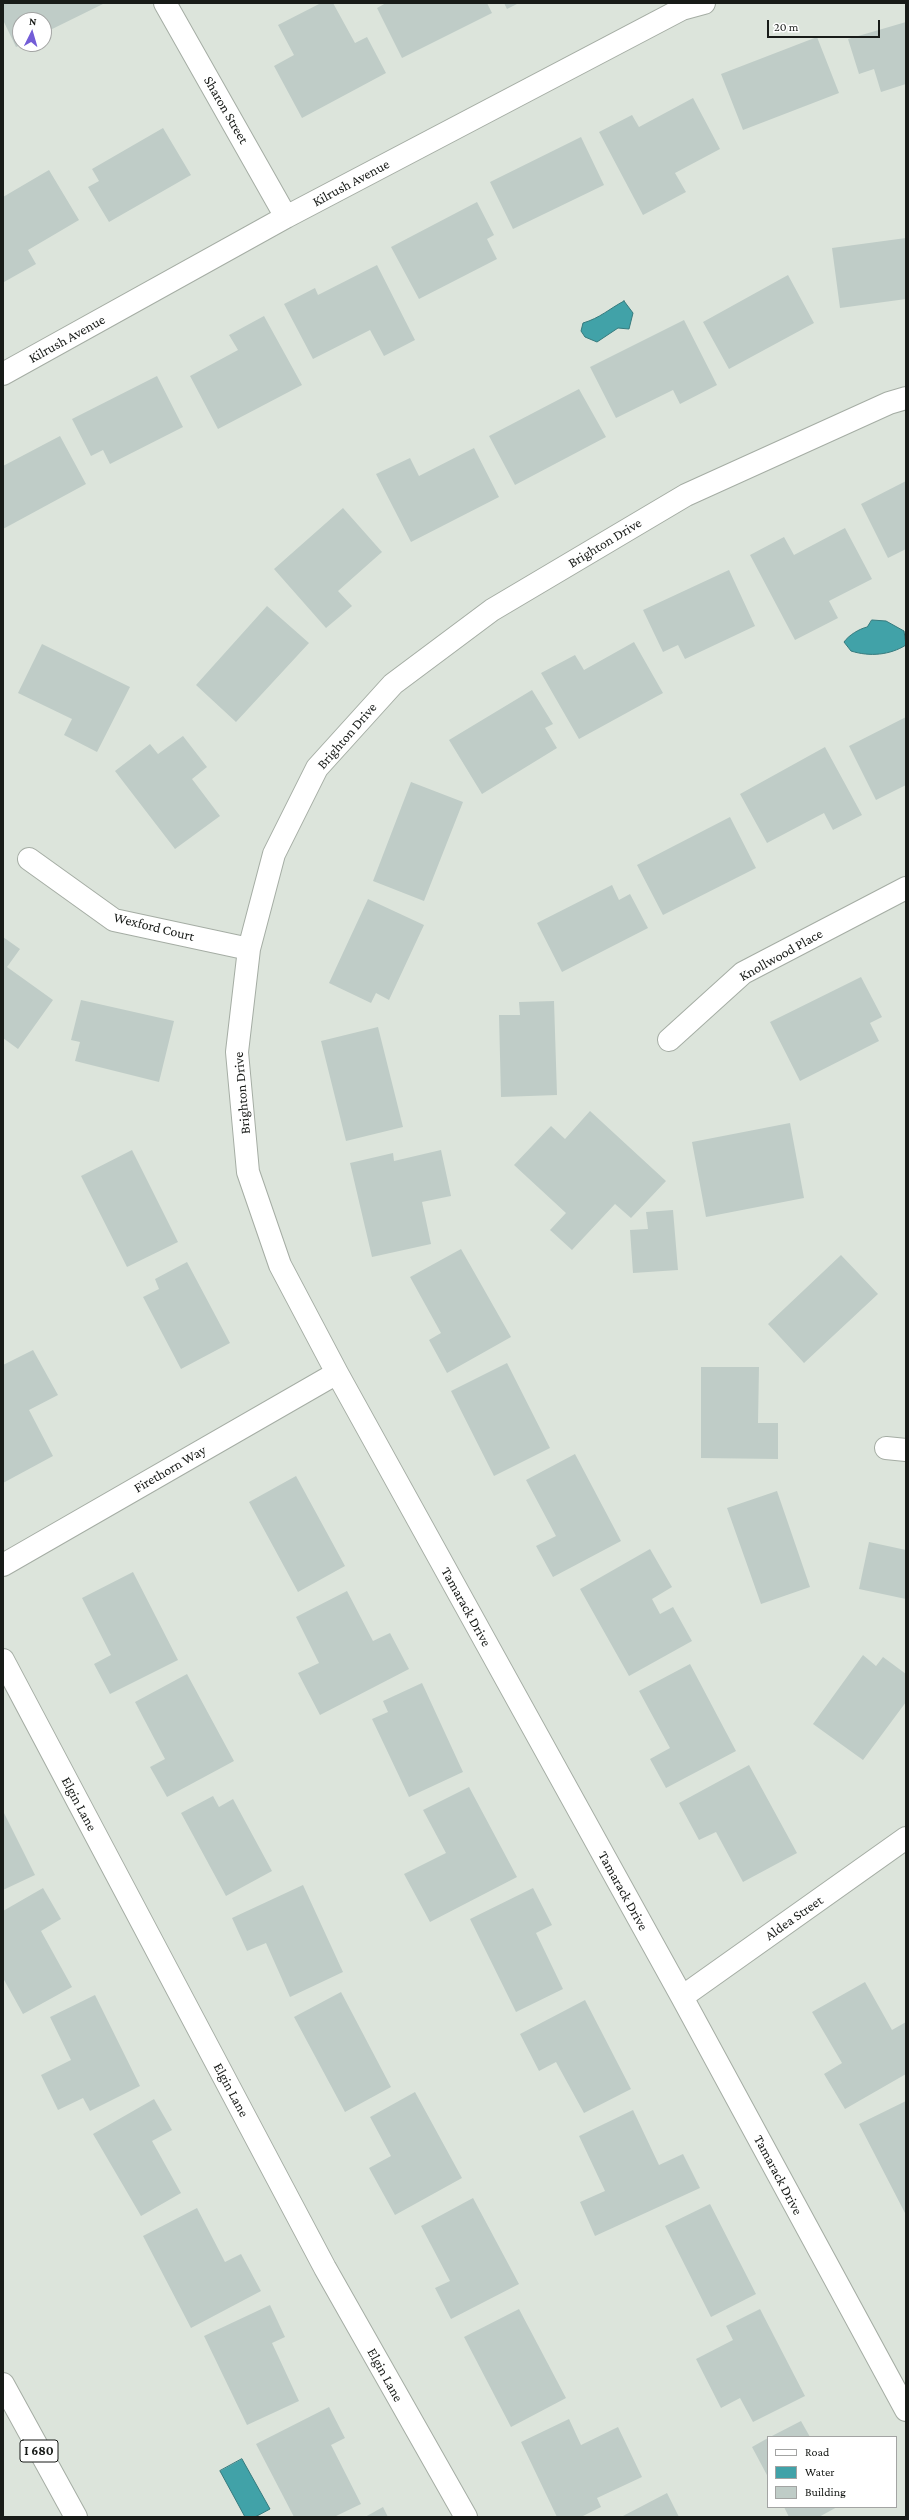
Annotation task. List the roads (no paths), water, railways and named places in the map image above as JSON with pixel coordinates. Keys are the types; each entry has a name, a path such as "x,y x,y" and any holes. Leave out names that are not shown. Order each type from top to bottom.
{"main road":[{"name":"Sharon Street","path":"165,3 286,216"},
{"name":"Kilrush Avenue","path":"3,374 286,216 682,9 704,3"},
{"name":"Brighton Drive","path":"336,1372 280,1264 248,1172 237,1052 249,949 274,854 317,768 393,684 492,610 686,495 888,403 906,398"},
{"name":"Wexford Court","path":"29,859 114,920 249,949"},
{"name":"Knollwood Place","path":"669,1040 743,973 906,888"},
{"name":"Firethorn Way","path":"3,1566 336,1372"},
{"name":"Tamarack Drive","path":"336,1372 682,1997 906,2410"},
{"name":"Elgin Lane","path":"3,1660 325,2268 466,2517"},
{"name":"Aldea Street","path":"682,1997 906,1838"},
{"name":"I 680","path":"3,2384 76,2517"}],"water":[{"path":"624,301 633,313 629,329 618,328 597,342 585,337 581,331 583,323 599,316"},
{"path":"872,620 886,621 904,631 906,645 893,651 880,654 865,654 851,651 844,642 854,633 867,627"},
{"path":"242,2459 270,2509 255,2517 245,2517 220,2471"}]}
